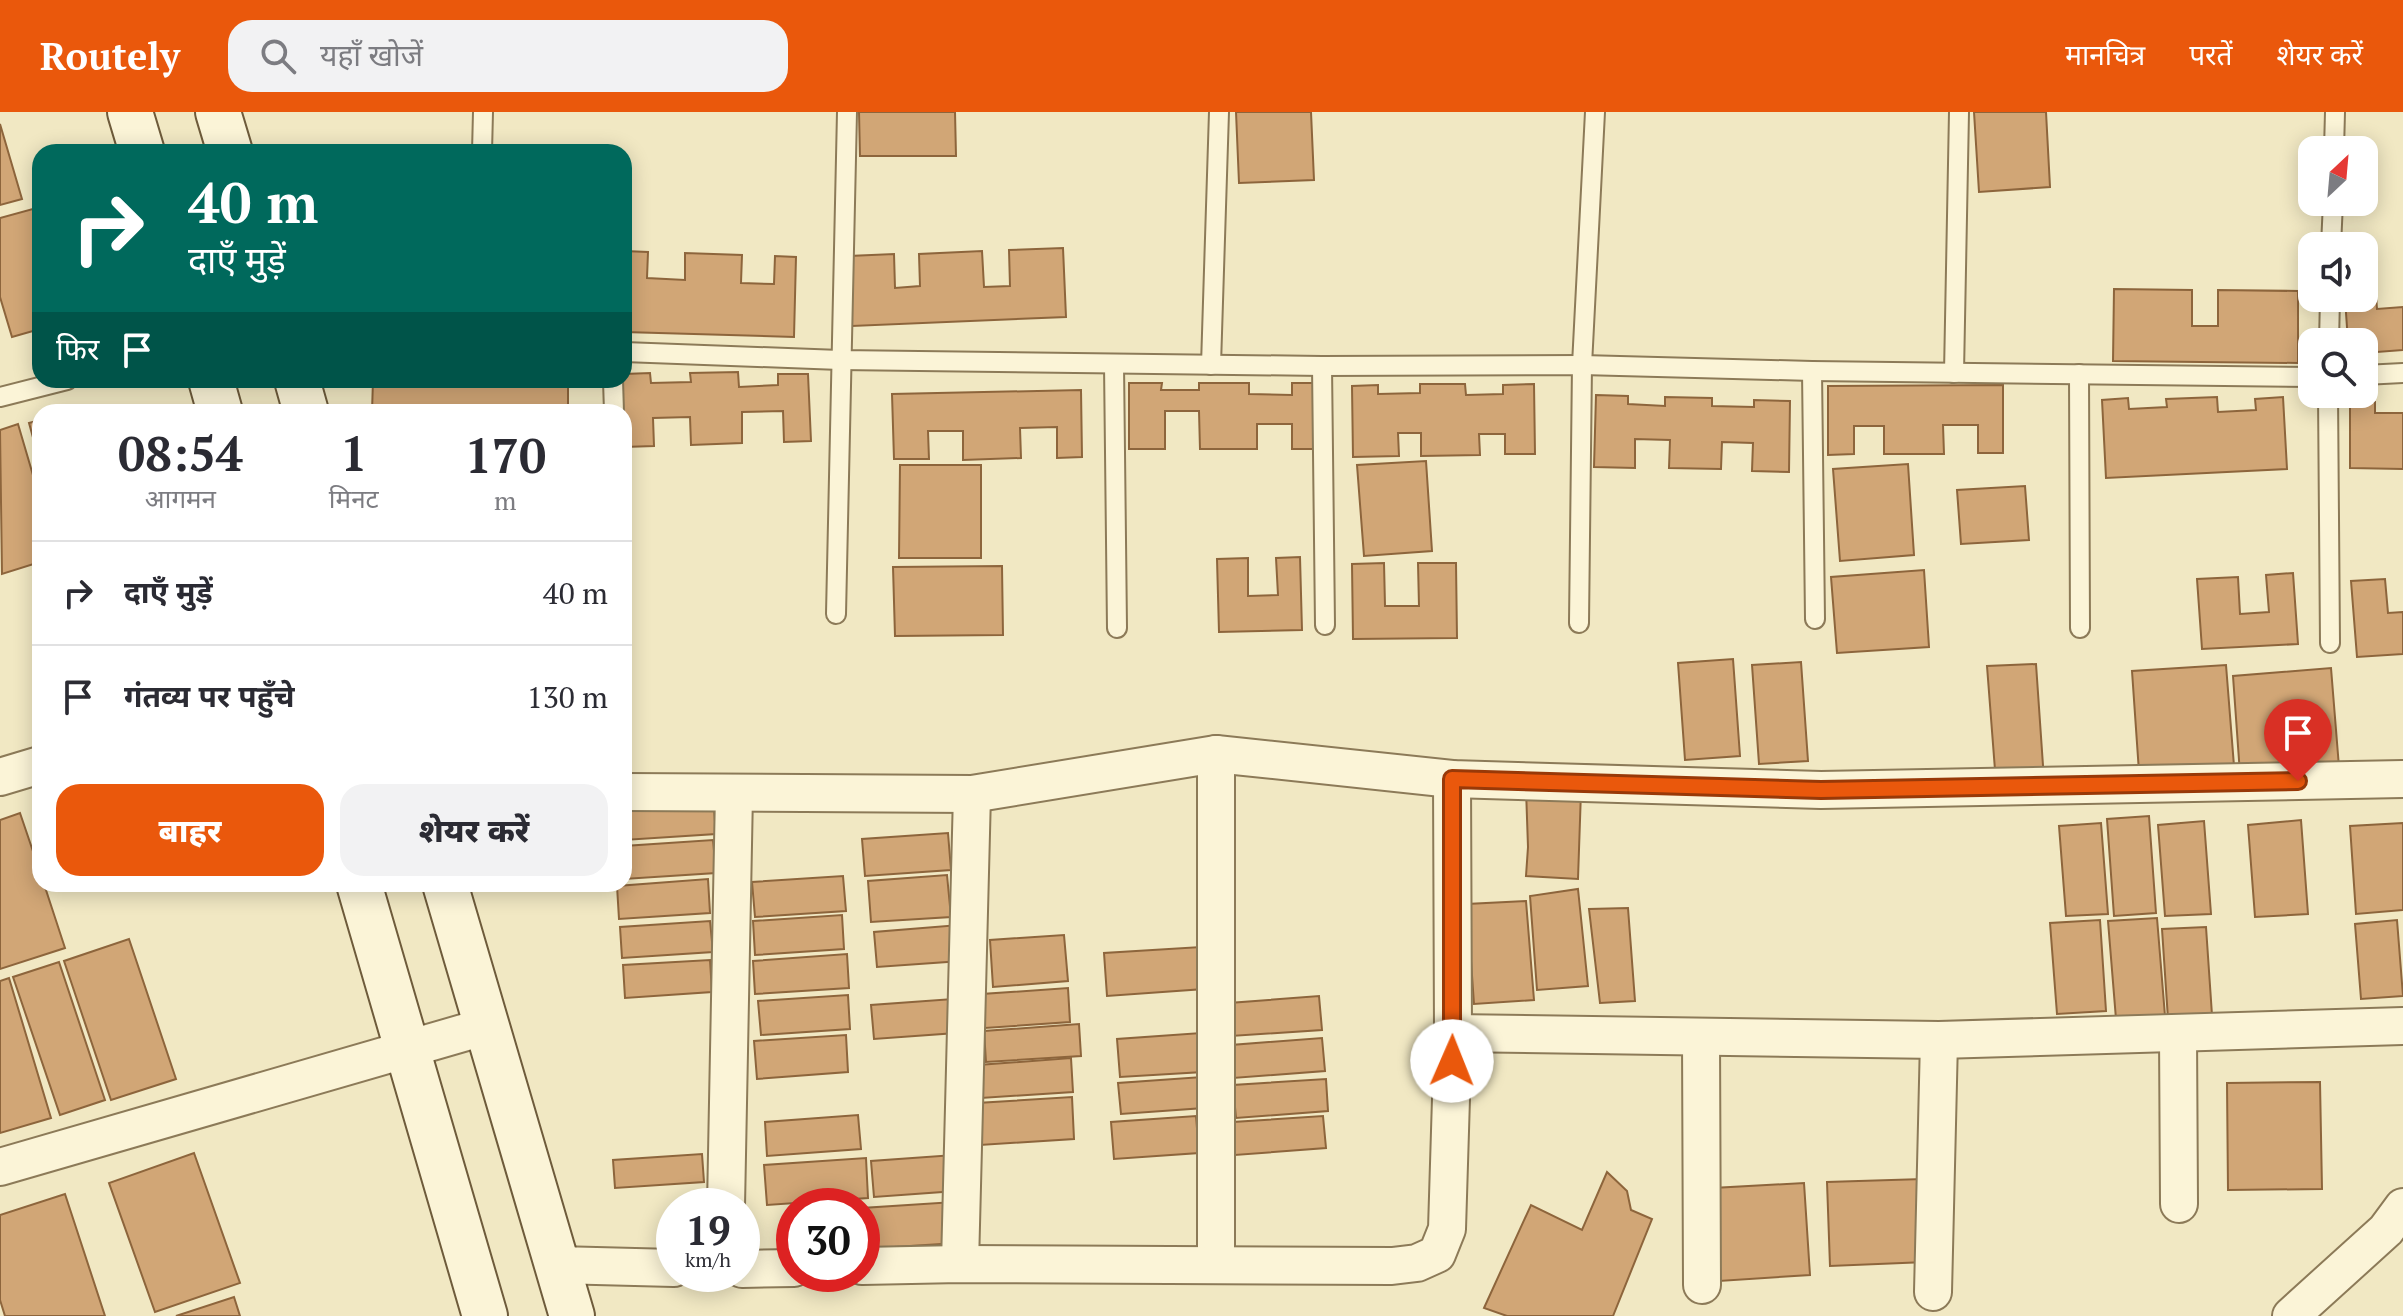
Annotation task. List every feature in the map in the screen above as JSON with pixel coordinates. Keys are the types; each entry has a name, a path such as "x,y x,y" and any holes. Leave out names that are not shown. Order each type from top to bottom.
{"street":[{"path":"130,112 140,144"},
{"path":"218,112 228,144"},
{"path":"1216,754 1216,1264"},
{"path":"632,792 972,794 1216,754 1452,779 1821,790 2403,779"},
{"path":"0,777 32,767"},
{"path":"880,1266 1392,1266 1417,1263 1437,1254 1447,1229 1453,1033 1452,779"},
{"path":"726,1188 734,793"},
{"path":"960,1264 972,794"},
{"path":"361,892 485,1316"},
{"path":"447,892 572,1316"},
{"path":"0,1167 487,1026"},
{"path":"1453,1033 1939,1040 2403,1026"},
{"path":"2178,1034 2179,1204"},
{"path":"1701,1037 1702,1285"},
{"path":"1933,1292 1939,1040"},
{"path":"2295,1315 2397,1229"},
{"path":"557,1265 656,1268"}],"lane":[{"path":"482,144 483,112"},
{"path":"836,614 847,112"},
{"path":"1211,365 1219,112"},
{"path":"1579,623 1582,365 1595,112"},
{"path":"1954,373 1959,112"},
{"path":"2334,136 2335,112"},
{"path":"632,352 840,360 1322,366 1582,365 2298,377"},
{"path":"1114,364 1117,628"},
{"path":"1322,366 1325,625"},
{"path":"1812,371 1815,619"},
{"path":"2378,374 2403,373"},
{"path":"2079,374 2080,628"},
{"path":"0,397 35,388"},
{"path":"2328,408 2330,643"}],"building":[{"path":"859,112 955,112 956,156 860,156"},
{"path":"1236,112 1311,112 1314,180 1239,183"},
{"path":"1974,112 2046,112 2050,187 1979,192"},
{"path":"0,124 22,199 0,205"},
{"path":"32,209 32,331 12,337 0,297 0,218"},
{"path":"1063,248 1066,317 852,326 849,256 894,254 895,288 920,286 919,254 982,251 984,287 1010,286 1009,250"},
{"path":"632,251 648,252 647,278 685,280 685,253 742,255 741,283 774,284 775,256 796,257 794,337 632,332"},
{"path":"2114,289 2192,290 2192,326 2218,326 2218,290 2298,291 2298,363 2113,361"},
{"path":"2403,307 2403,350 2378,352 2378,328 2347,328 2346,312 2378,312 2378,309"},
{"path":"738,372 739,387 778,385 778,374 808,374 811,441 784,442 783,411 742,412 742,443 691,445 690,417 653,418 654,446 632,447 632,404 617,404 616,388 632,388 632,374 650,373 651,383 691,382 690,373"},
{"path":"1129,383 1162,383 1161,390 1199,390 1199,383 1249,383 1249,394 1292,395 1292,383 1313,383 1313,449 1292,449 1292,424 1257,424 1257,449 1200,449 1199,411 1165,411 1165,449 1129,449"},
{"path":"1420,384 1465,384 1466,395 1503,394 1503,385 1534,384 1535,454 1505,454 1505,434 1479,434 1480,455 1421,456 1421,433 1398,433 1399,456 1353,457 1352,386 1378,385 1378,394 1420,393"},
{"path":"2003,385 2003,453 1978,453 1978,425 1943,425 1944,454 1884,454 1884,426 1854,426 1854,454 1828,455 1828,386"},
{"path":"373,388 568,388 568,404 372,404"},
{"path":"1081,390 1082,457 1057,458 1057,427 1020,428 1021,458 963,460 963,431 928,431 929,459 894,459 892,394"},
{"path":"1596,395 1628,396 1628,404 1665,406 1665,397 1712,398 1712,406 1754,407 1754,400 1790,401 1789,472 1752,471 1753,443 1722,442 1721,469 1669,468 1670,440 1635,439 1635,468 1594,467"},
{"path":"2217,397 2218,412 2256,410 2255,399 2283,397 2287,469 2106,478 2102,400 2128,398 2129,409 2167,407 2166,399"},
{"path":"2350,408 2375,408 2375,413 2403,413 2403,469 2350,468"},
{"path":"18,424 32,472 32,565 2,574 0,430"},
{"path":"1426,461 1432,551 1364,556 1357,465"},
{"path":"1908,464 1914,555 1840,561 1833,469"},
{"path":"900,465 981,465 981,558 899,558"},
{"path":"2025,486 2029,540 1961,544 1957,490"},
{"path":"1300,557 1302,630 1219,632 1217,559 1248,558 1248,596 1278,595 1276,558"},
{"path":"1384,563 1385,606 1419,606 1418,563 1456,563 1457,638 1353,639 1352,564"},
{"path":"1002,566 1003,635 895,636 893,567"},
{"path":"1924,570 1929,647 1837,653 1831,577"},
{"path":"2293,573 2298,644 2202,649 2197,579 2238,577 2240,614 2269,612 2266,575"},
{"path":"2385,579 2388,613 2403,612 2403,654 2357,657 2351,581"},
{"path":"1733,659 1740,756 1685,760 1678,663"},
{"path":"1801,662 1808,761 1759,764 1752,665"},
{"path":"2036,664 2044,780 1996,783 1987,666"},
{"path":"2226,665 2234,766 2139,772 2132,671"},
{"path":"2331,668 2339,767 2240,774 2233,676"},
{"path":"1526,789 1581,791 1578,879 1526,876"},
{"path":"713,796 716,834 632,839 632,801"},
{"path":"20,813 32,848 32,892 47,892 65,948 0,969 0,820"},
{"path":"2149,816 2156,913 2114,916 2107,819"},
{"path":"2301,820 2308,914 2255,917 2248,825"},
{"path":"2204,821 2211,914 2165,916 2158,825"},
{"path":"2101,823 2108,914 2066,916 2059,826"},
{"path":"2403,823 2403,910 2356,914 2350,826"},
{"path":"948,833 951,870 865,876 862,839"},
{"path":"713,840 716,873 632,878 632,845"},
{"path":"947,875 951,917 871,922 868,881"},
{"path":"843,876 846,911 755,917 752,882"},
{"path":"708,879 710,913 619,919 617,892 632,892 632,885"},
{"path":"1578,889 1588,986 1537,990 1530,896"},
{"path":"1526,901 1534,1000 1474,1004 1467,904"},
{"path":"1628,908 1635,1001 1600,1003 1589,909"},
{"path":"842,915 844,949 755,955 753,921"},
{"path":"2157,918 2165,1016 2116,1019 2108,921"},
{"path":"2100,920 2106,1011 2057,1014 2050,923"},
{"path":"2397,920 2403,996 2361,999 2355,924"},
{"path":"710,921 713,952 622,958 620,927"},
{"path":"959,925 961,961 877,967 874,932"},
{"path":"2206,927 2212,1015 2168,1019 2162,929"},
{"path":"1064,935 1068,981 993,987 990,940"},
{"path":"129,939 176,1079 111,1100 64,961"},
{"path":"1201,947 1204,989 1107,996 1104,953"},
{"path":"847,954 849,988 755,994 753,961"},
{"path":"710,960 712,992 625,998 623,965"},
{"path":"59,962 105,1100 60,1115 13,977"},
{"path":"9,978 51,1118 0,1133 0,981"},
{"path":"1068,988 1070,1022 985,1028 982,994"},
{"path":"848,995 850,1029 761,1035 758,1001"},
{"path":"1319,996 1322,1030 1231,1036 1229,1003"},
{"path":"953,999 956,1033 874,1039 871,1005"},
{"path":"1079,1024 1081,1056 986,1062 984,1031"},
{"path":"1201,1033 1203,1072 1120,1077 1117,1039"},
{"path":"846,1035 848,1072 757,1079 754,1041"},
{"path":"1322,1038 1325,1071 1233,1078 1231,1045"},
{"path":"1071,1058 1073,1092 981,1098 978,1065"},
{"path":"1202,1077 1204,1108 1121,1114 1118,1083"},
{"path":"1326,1079 1328,1111 1236,1118 1233,1085"},
{"path":"2320,1082 2322,1189 2228,1190 2227,1083"},
{"path":"1072,1097 1074,1139 980,1145 977,1103"},
{"path":"858,1115 861,1149 767,1156 765,1122"},
{"path":"1196,1116 1199,1153 1114,1159 1111,1122"},
{"path":"1323,1116 1326,1148 1235,1155 1233,1122"},
{"path":"194,1153 240,1283 155,1312 109,1183"},
{"path":"702,1154 704,1182 615,1188 613,1160"},
{"path":"954,1155 956,1191 880,1197 880,1188 873,1188 871,1161"},
{"path":"866,1158 868,1188 776,1188 776,1204 767,1205 764,1165"},
{"path":"1607,1172 1627,1191 1631,1210 1652,1219 1613,1316 1507,1316 1484,1308 1531,1205 1582,1230"},
{"path":"1923,1179 1926,1262 1830,1266 1827,1182"},
{"path":"1804,1183 1810,1275 1719,1281 1713,1188"},
{"path":"65,1194 105,1316 5,1316 0,1300 0,1215"},
{"path":"954,1202 957,1243 880,1248 880,1207"},
{"path":"234,1297 240,1316 176,1316"}],"route":[{"path":"1452,1061 1452,779 1821,790 2298,781"}]}
